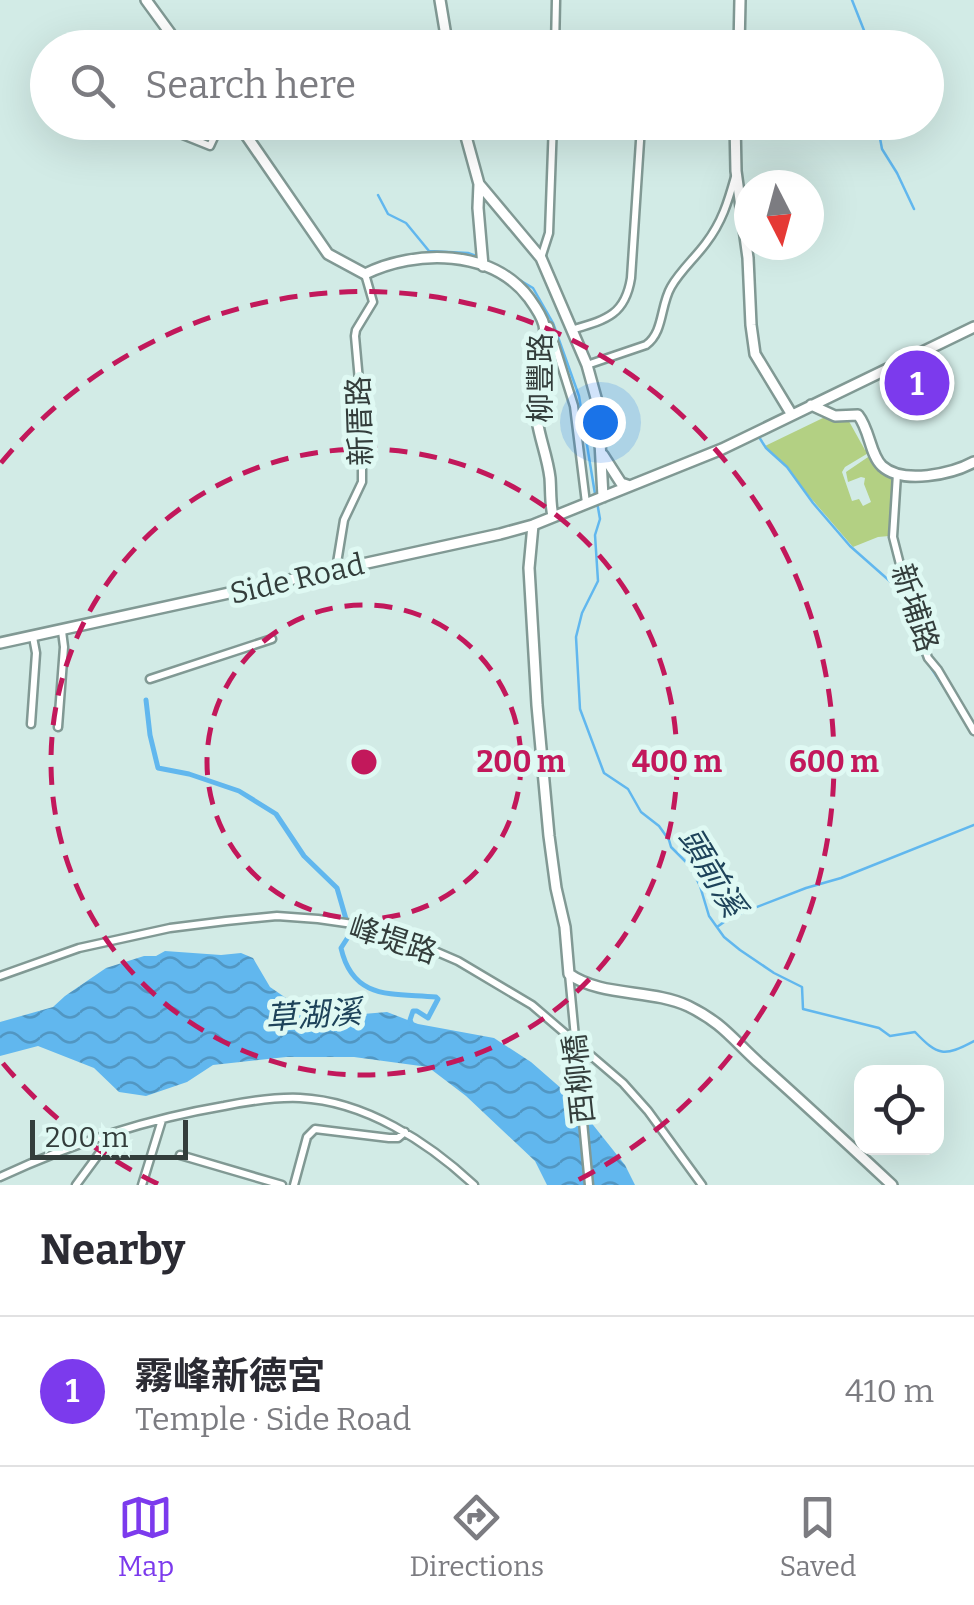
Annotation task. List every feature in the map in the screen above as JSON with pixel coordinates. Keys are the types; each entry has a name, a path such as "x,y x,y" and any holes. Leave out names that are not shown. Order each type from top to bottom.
{"street":[{"path":"146,0 168,30"},
{"path":"440,0 445,30"},
{"path":"556,0 556,30"},
{"path":"739,30 740,0"},
{"path":"249,140 328,254 366,274 408,260 456,258 483,266 479,184 467,140"},
{"path":"541,258 549,234 552,140"},
{"path":"570,330 616,313 626,299 631,278 639,140"},
{"path":"735,140 736,170"},
{"path":"586,365 653,341 672,286 726,212 734,179"},
{"path":"479,184 541,258 586,365 598,405 602,453 595,500"},
{"path":"748,260 754,354 792,415"},
{"name":"柳豐路","path":"483,266 521,288 544,326 534,401 553,516"},
{"name":"新厝路","path":"336,570 344,520 362,482 356,435 360,392 355,336 373,302 366,274"},
{"path":"544,326 549,326 574,406 595,500"},
{"name":"Side Road","path":"0,644 533,524 722,450 974,326"},
{"path":"810,405 834,416 858,415 882,466 897,474 937,476 974,462"},
{"path":"602,453 622,483 630,486"},
{"name":"新埔路","path":"897,474 893,537 915,624 928,658 974,732"},
{"path":"533,524 529,568 537,705 569,974 581,982 674,1000 724,1027 892,1185"},
{"path":"58,727 62,630"},
{"path":"31,724 36,653 33,636"},
{"path":"150,679 272,639"},
{"name":"峰堤路","path":"0,976 79,948 170,928 277,916 360,926 407,939 458,962 532,1004 636,1097 702,1185"},
{"name":"西柳橋","path":"569,974 588,1185"},
{"path":"0,1177 36,1160 162,1119 236,1104 301,1098 352,1109 405,1132 474,1185"},
{"path":"142,1185 162,1119"},
{"path":"294,1185 307,1137 315,1129 389,1138 398,1138 405,1132"},
{"path":"76,1185 104,1147 107,1135"},
{"path":"180,1155 282,1185"}],"green space":[{"path":"846,416 865,450 870,452 842,472 852,501 859,499 863,506 871,502 865,478 848,482 846,472 871,455 880,471 893,480 889,536 853,547 765,446 825,417"}],"water":[{"path":"165,951 241,953 253,958 270,987 315,1018 387,1012 418,1024 494,1038 531,1062 570,1096 625,1165 635,1185 547,1185 535,1161 466,1096 428,1067 354,1057 286,1057 213,1065 187,1082 146,1096 119,1092 94,1068 38,1046 0,1056 0,1022 53,1007 106,968"}],"waterway":[{"path":"852,0 864,30"},
{"path":"880,140 914,209"},
{"name":"頭前溪","path":"378,195 388,214 406,223 429,251 479,257"},
{"name":"頭前溪","path":"486,260 533,288 553,323 579,396 595,494"},
{"path":"759,437 850,546 901,591 916,645 947,692"},
{"name":"頭前溪","path":"597,502 598,581 582,613 576,637 580,709 604,773 628,789 641,812 659,826 671,847 690,866 709,916 724,937 774,973 802,987 803,1009 879,1028 890,1036 915,1032 942,1052 974,1041"},
{"path":"146,700 158,768 239,791 276,814 304,856 337,888 346,919"},
{"path":"717,927 731,917 974,825"},
{"name":"草湖溪","path":"351,928 341,948 347,965 365,986 390,994 438,999 428,1018 413,1011 412,1025"}],"place":[{"name":"霧峰新德宮","path":"917,383"}]}
